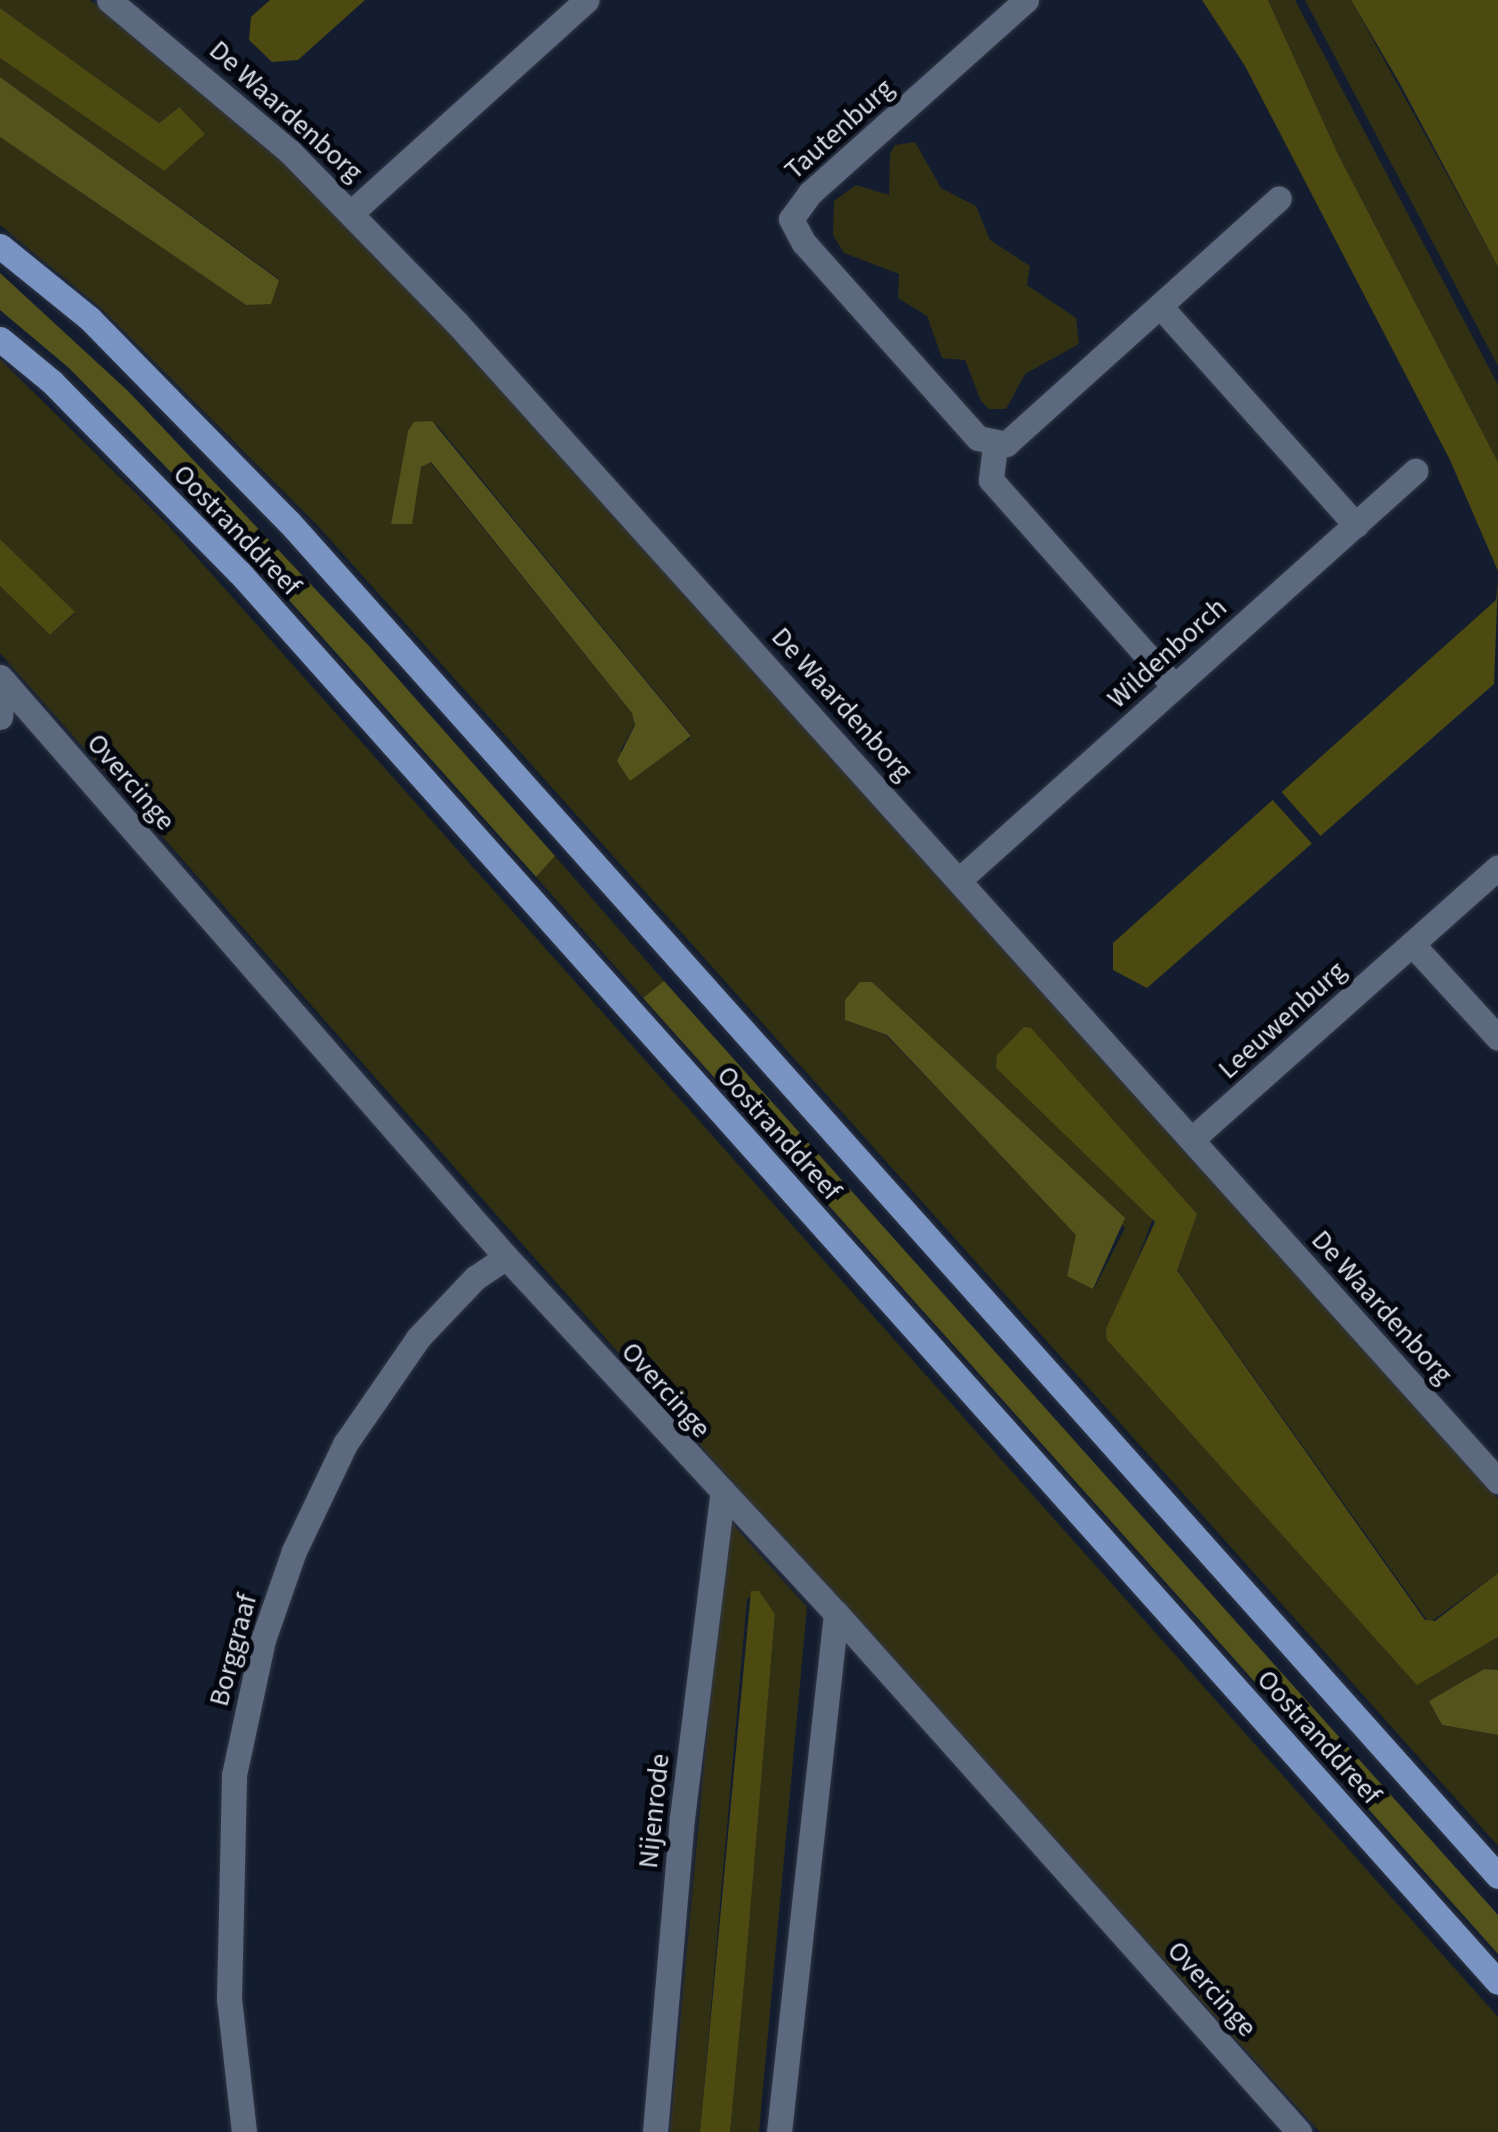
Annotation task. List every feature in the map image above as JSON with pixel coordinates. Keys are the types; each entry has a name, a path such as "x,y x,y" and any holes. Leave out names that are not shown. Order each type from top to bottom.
{"main road":[{"name":"Oostranddreef","path":"0,246 90,319 290,522 1498,1876"},
{"name":"Oostranddreef","path":"0,339 52,382 238,572 1498,1982"}],"street":[{"name":"De Waardenborg","path":"108,0 203,75 352,212 590,465 1498,1481"},
{"path":"352,212 587,0"},
{"name":"Tautenburg","path":"995,446 968,426 797,234 791,219 810,193 1026,0"},
{"path":"1174,686 990,480 995,446 1006,444 1279,198"},
{"path":"1160,306 1356,525"},
{"name":"Wildenborch","path":"959,880 1415,471"},
{"path":"0,717 2,679"},
{"name":"Overcinge","path":"2,679 506,1258 722,1497 836,1613 1300,2132"},
{"name":"Leeuwenburg","path":"1192,1140 1498,868"},
{"path":"1412,944 1498,1038"},
{"name":"Borggraaf","path":"244,2132 230,1999 234,1776 263,1640 294,1551 345,1444 418,1338 475,1278 506,1258"},
{"name":"Nijenrode","path":"655,2132 682,1818 722,1497"},
{"path":"779,2132 836,1613"}],"shaded area":[{"path":"0,0 90,0 259,138 330,205 531,418 1498,1499 1498,1573 1429,1623 1177,1269 1153,1218 1107,1340 1417,1684 1498,1637 1498,1670 1484,1669 1429,1701 1442,1725 1498,1735 1498,1846 318,526 101,308 0,225 0,137 246,305 279,279 0,77 0,58 164,171 178,107 159,123 0,8","holes":["437,425 691,735 689,740 620,752 635,724 632,713 430,462 424,463 391,524 408,431","872,982 1125,1228 1094,1289 1067,1276 1077,1235 886,1035 845,1020"]},
{"path":"270,0 365,0 298,60 272,62 249,40 251,17"},
{"path":"1202,0 1268,0 1339,156 1498,462 1498,571 1450,460 1245,66"},
{"path":"1268,0 1295,0 1498,385 1498,462 1339,156"},
{"path":"1305,0 1351,0 1498,267 1498,366"},
{"path":"1351,0 1498,0 1498,267 1399,82"},
{"path":"0,8 159,123 179,107 205,134 164,171 0,58"},
{"path":"0,77 279,280 271,304 246,305 0,137"},
{"path":"915,142 941,188 976,206 990,240 1030,266 1027,285 1076,318 1079,344 1025,374 1006,409 989,409 981,401 965,360 942,358 927,316 898,298 899,274 844,253 833,235 834,201 856,185 889,195 890,154 895,145"},
{"path":"0,273 129,392 369,646 555,856 536,877 214,516 69,368 0,310"},
{"path":"0,359 168,525 1498,2017 1498,2132 1320,2132 866,1633 0,653 0,586 50,635 75,613 0,539"},
{"path":"432,421 691,736 630,781 617,761 635,725 632,713 431,462 421,467 412,524 391,524 408,431 414,422"},
{"path":"0,539 75,612 50,635 0,586"},
{"path":"1498,580 1494,684 1147,988 1113,970 1113,943 1496,600"},
{"path":"555,856 664,981 643,998 536,877"},
{"path":"664,981 1498,1915 1498,1954 643,998"},
{"path":"860,982 872,982 1125,1218 1093,1289 1067,1276 1076,1235 887,1035 845,1020 845,1000"},
{"path":"1024,1027 1031,1028 1197,1214 1177,1270 1425,1620 1435,1621 1498,1573 1498,1637 1417,1685 1107,1340 1106,1329 1155,1222 996,1068 997,1055"},
{"path":"727,1518 807,1607 759,2132 730,2132 775,1614 759,1592 747,1599 700,2132 670,2132"},
{"path":"751,1591 759,1591 775,1614 730,2132 700,2132"},
{"path":"1484,1669 1498,1670 1498,1735 1442,1725 1429,1701"}],"pier":[{"path":"1278,788 1324,840 1315,847 1269,796"}]}
